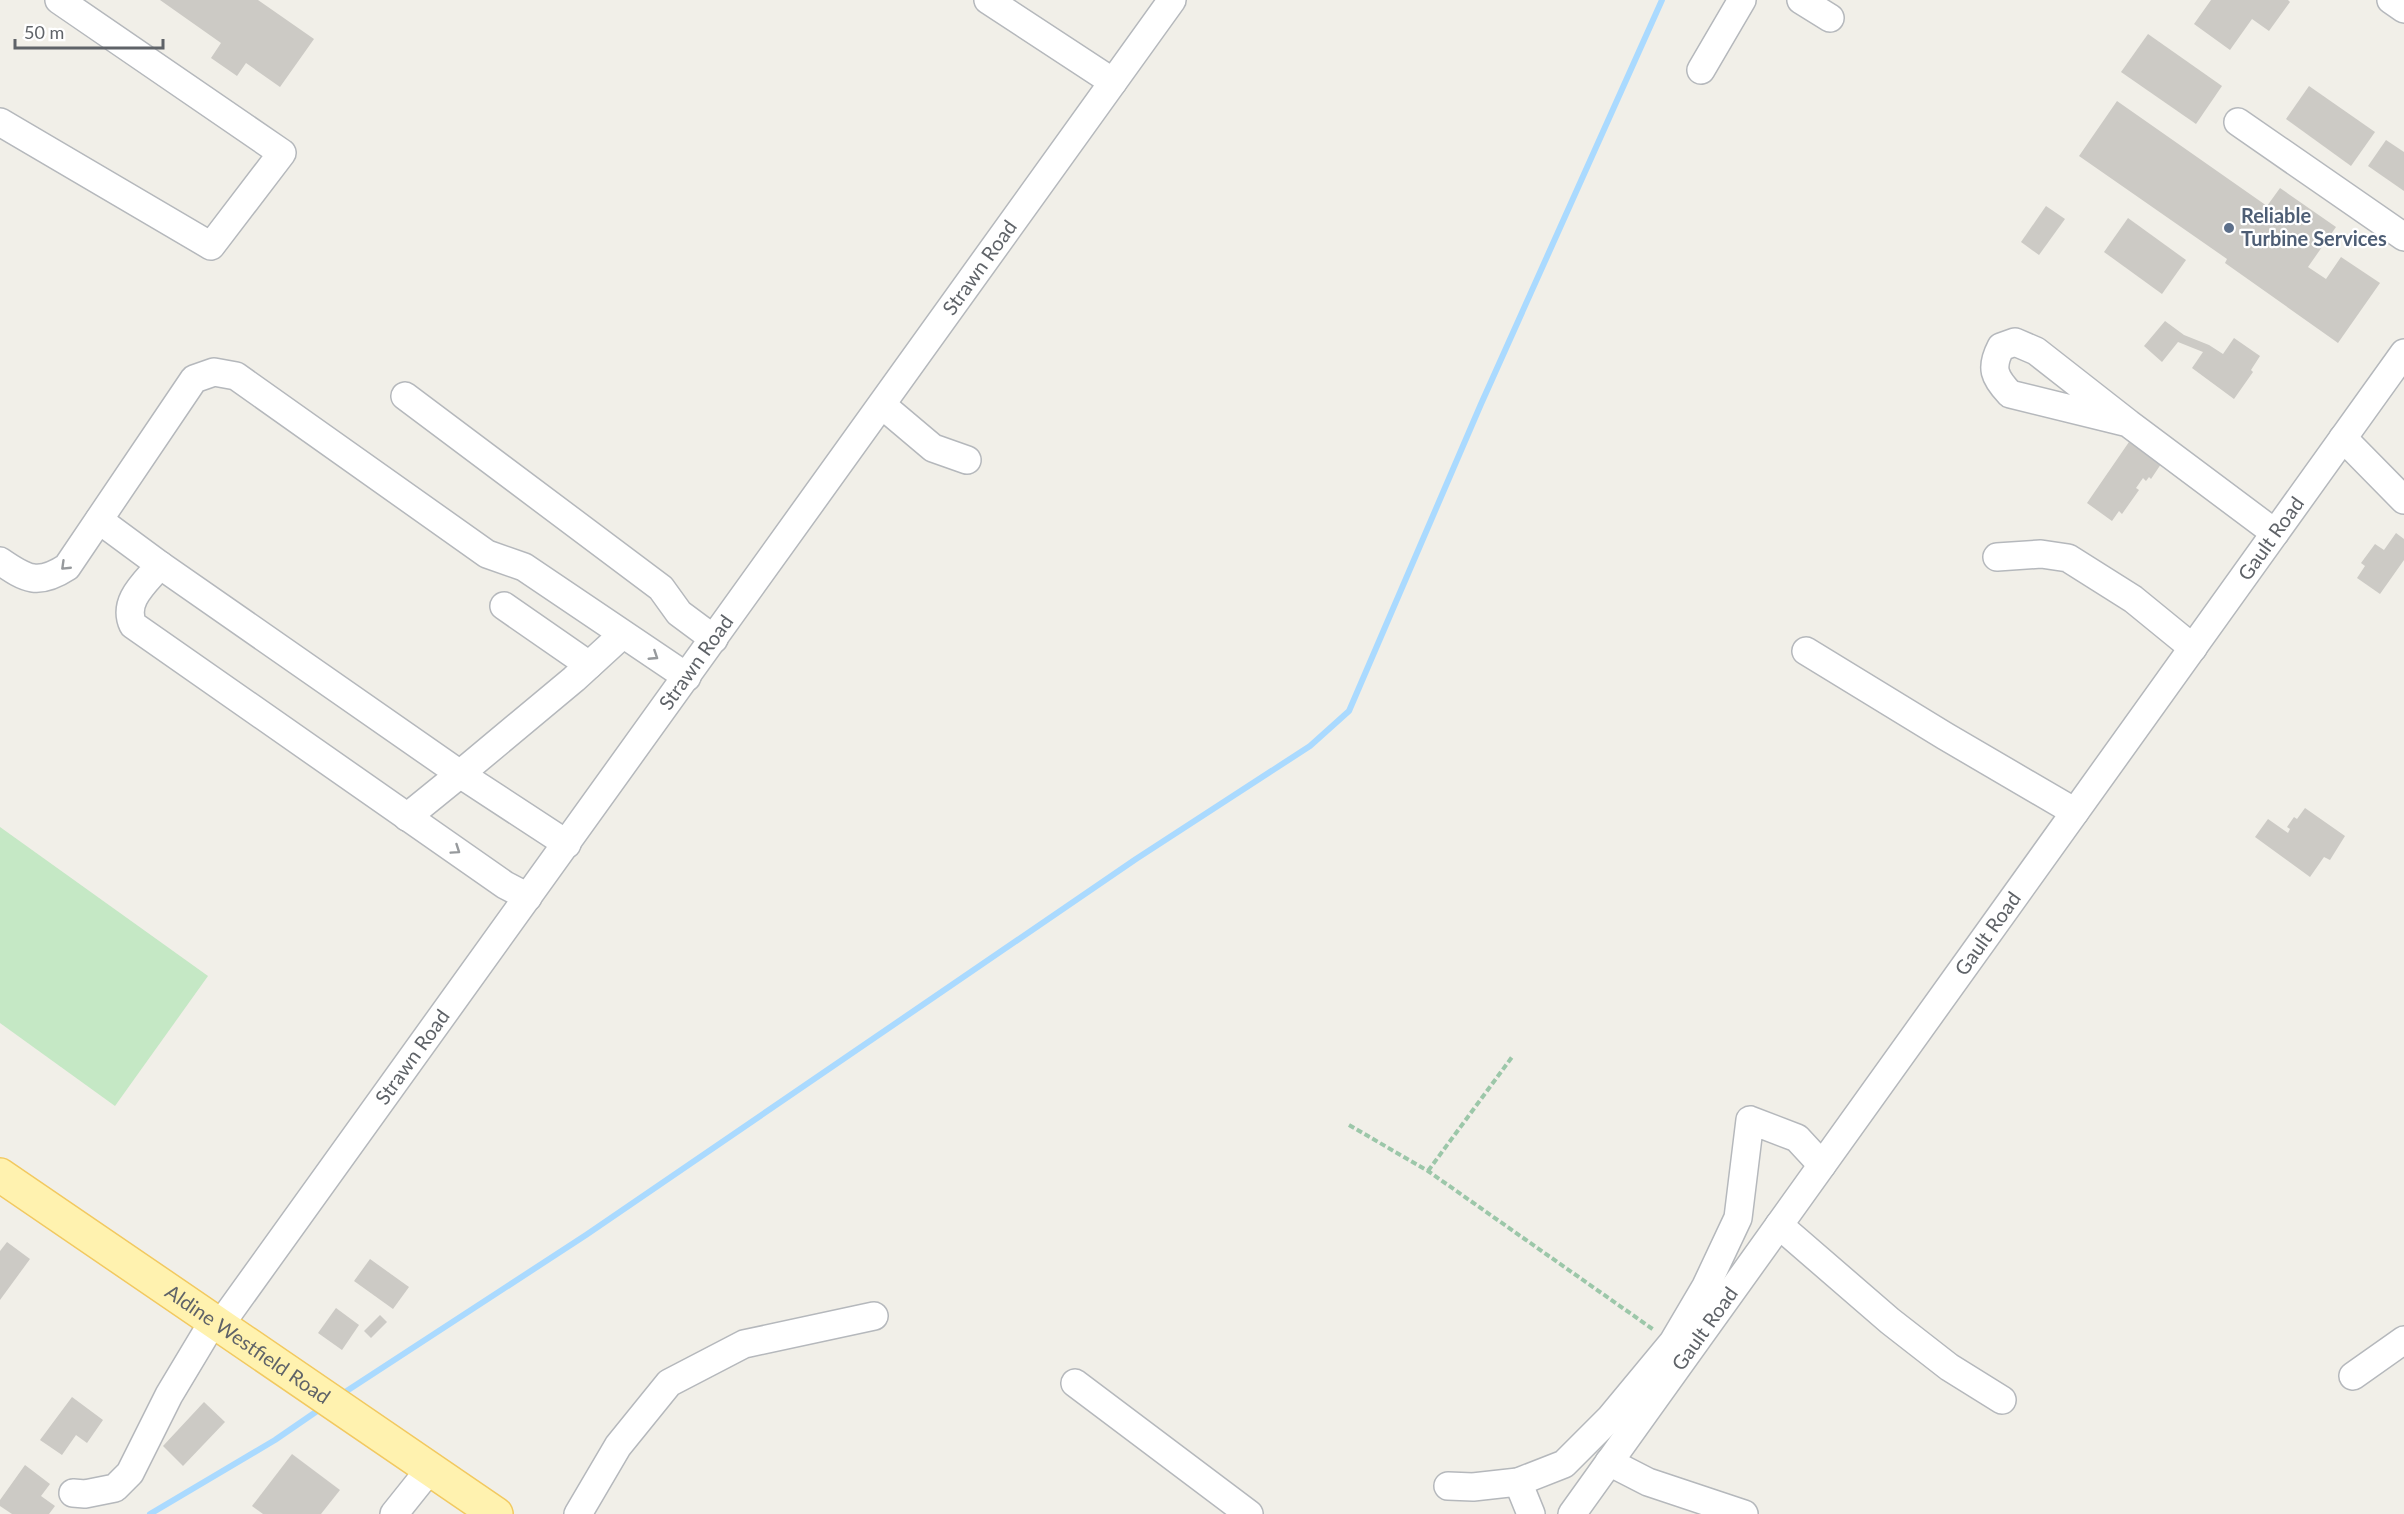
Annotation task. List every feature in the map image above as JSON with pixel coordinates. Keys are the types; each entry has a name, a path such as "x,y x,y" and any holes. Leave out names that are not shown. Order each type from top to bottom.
{"main road":[{"name":"Aldine Westfield Road","path":"2,1179 309,1385 496,1514"}],"street":[{"path":"0,122 212,246 282,153 59,0"},
{"path":"987,0 1113,82"},
{"name":"Strawn Road","path":"73,1493 86,1494 115,1488 130,1473 169,1395 217,1323 567,844 1172,0"},
{"path":"1701,70 1742,0"},
{"path":"1801,0 1830,18"},
{"path":"2391,0 2404,9"},
{"path":"2238,122 2404,237"},
{"name":"Gault Road","path":"1572,1514 2404,353"},
{"path":"0,561 24,576 39,580 53,577 66,567 194,379 214,372 236,376 488,554 524,567 687,677"},
{"path":"405,396 662,588 678,613 714,639"},
{"path":"882,405 933,448 967,460"},
{"path":"2127,423 2275,533"},
{"path":"2343,438 2404,500"},
{"path":"99,520 460,774 567,844"},
{"path":"1997,557 2041,554 2068,558 2133,599 2193,648"},
{"path":"160,565 134,596 129,606 129,616 133,626 505,885 528,897"},
{"path":"504,606 589,665"},
{"path":"407,817 622,635"},
{"path":"1806,651 2075,812"},
{"path":"1448,1486 1473,1487 1518,1482 1564,1464 1610,1418 1673,1342 1706,1286 1738,1218 1750,1120 1797,1138 1822,1165"},
{"path":"1779,1225 1898,1328 1949,1367 2002,1400"},
{"path":"578,1514 618,1446 669,1383 744,1344 874,1316"},
{"path":"2353,1376 2404,1340"},
{"path":"1075,1383 1249,1514"},
{"path":"1610,1462 1648,1482 1744,1514"},
{"path":"394,1514 430,1468"},
{"path":"1518,1482 1531,1514"}],"path":[{"path":"1428,1171 1512,1057"},
{"path":"1349,1125 1428,1171 1673,1342"}],"green space":[{"path":"0,827 208,976 115,1106 0,1023"}],"building":[{"path":"160,0 258,0 314,39 280,87 246,63 237,76 211,58 221,43"},
{"path":"2211,0 2288,0 2290,2 2269,31 2252,19 2230,50 2194,24"},
{"path":"2148,34 2222,86 2196,124 2121,72"},
{"path":"2309,86 2375,132 2351,166 2286,119"},
{"path":"2117,101 2267,206 2280,188 2336,227 2308,267 2326,279 2341,257 2380,283 2338,343 2225,263 2227,259 2079,156"},
{"path":"2386,140 2404,152 2404,191 2368,166"},
{"path":"2046,206 2065,219 2039,255 2021,242"},
{"path":"2128,218 2186,260 2162,294 2104,252"},
{"path":"2165,321 2184,335 2209,345 2223,354 2234,338 2260,356 2251,370 2253,372 2234,399 2192,368 2203,352 2178,342 2162,362 2144,346"},
{"path":"2129,442 2161,464 2151,479 2149,477 2146,481 2143,478 2136,488 2139,490 2122,514 2119,511 2112,521 2087,503"},
{"path":"2396,533 2404,539 2404,560 2380,594 2357,578 2365,566 2361,563 2375,544 2384,550"},
{"path":"2305,808 2345,836 2330,860 2324,857 2310,877 2255,837 2268,819 2288,833 2290,829 2287,827"},
{"path":"7,1242 30,1259 0,1300 0,1251"},
{"path":"370,1259 409,1287 393,1309 354,1281"},
{"path":"336,1308 359,1325 342,1350 318,1333"},
{"path":"380,1315 387,1322 371,1338 364,1331"},
{"path":"72,1397 103,1420 87,1443 76,1435 62,1455 40,1440"},
{"path":"204,1402 225,1422 183,1466 163,1446"},
{"path":"292,1454 340,1490 321,1514 263,1514 252,1506"},
{"path":"25,1465 50,1484 41,1496 55,1506 49,1514 12,1514 0,1506 0,1500"}],"waterway":[{"path":"339,1396 586,1235 1136,859 1310,746 1349,711 1481,404 1662,0"},
{"path":"150,1514 275,1440 323,1407"}],"place":[{"name":"Reliable Turbine Services","path":"2229,228"}]}
